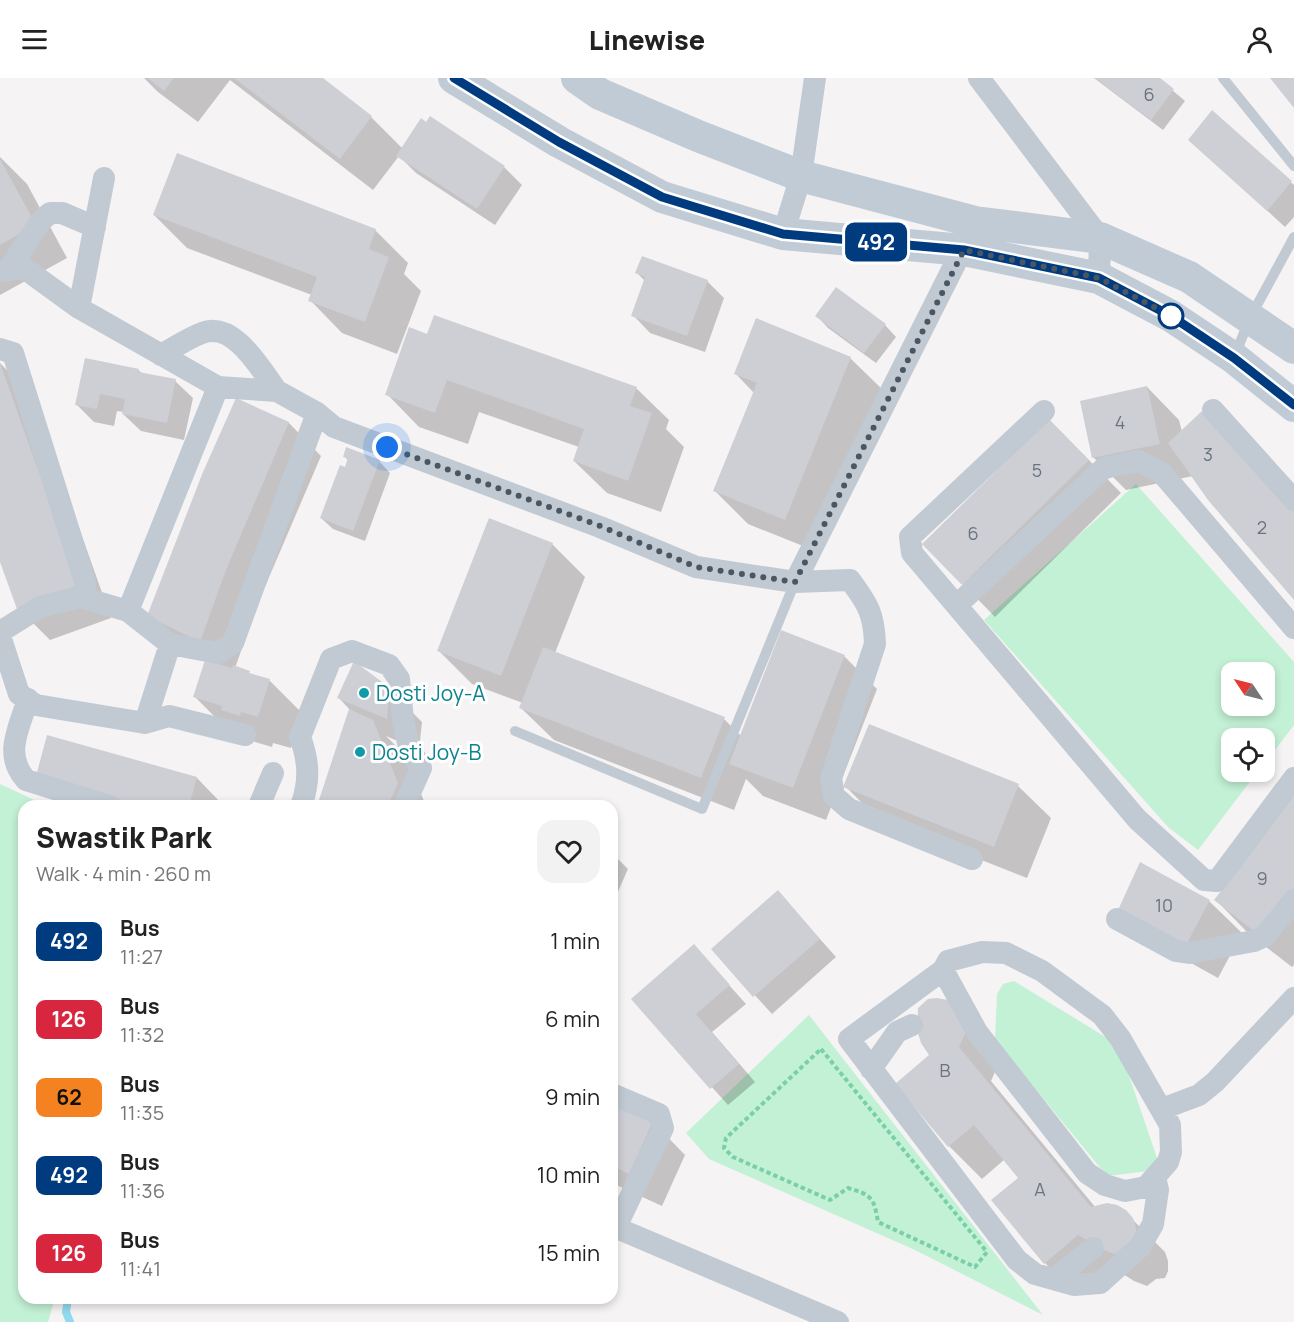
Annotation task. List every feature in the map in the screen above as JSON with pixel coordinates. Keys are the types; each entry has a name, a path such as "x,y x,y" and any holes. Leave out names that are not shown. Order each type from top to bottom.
{"street":[{"path":"454,78 559,142 662,197 783,234 1100,238 1189,278 1294,348"},
{"path":"577,78 600,94 698,136 801,176 969,236 1099,278 1171,316 1234,358 1294,405"},
{"path":"783,234 801,176 815,78"},
{"path":"979,78 1100,238 1099,278"},
{"path":"79,308 104,178"},
{"path":"4,271 41,222 51,213 62,213 95,227"},
{"path":"795,582 969,236"},
{"path":"4,271 24,268 79,308 218,387 277,391"},
{"path":"161,356 204,332 224,332 242,344 277,391 344,431 600,526 696,567 795,582 849,580 863,598 874,621 875,644 831,778 834,796 849,809 972,859"},
{"path":"0,350 13,353 86,582 86,598"},
{"path":"128,611 218,387"},
{"path":"1213,410 1294,500"},
{"path":"1044,411 910,537 912,553 1137,819 1204,880 1217,881 1294,778"},
{"path":"245,735 169,716 145,723 36,705 20,694 0,634 40,607 80,597 128,611 170,644 218,653 233,643 316,413"},
{"path":"957,605 1104,468 1139,461 1162,473 1294,628"},
{"path":"145,723 170,644"},
{"path":"303,800 308,789 308,768 300,737 332,659 352,651 389,665 399,680 403,720 409,747 421,768 407,800"},
{"path":"28,699 13,751 17,770 26,780 90,800"},
{"path":"262,800 273,773"},
{"path":"1117,919 1176,951 1189,953 1254,941 1265,936 1294,900"},
{"path":"943,970 977,1032 1087,1173 1105,1185 1125,1191 1146,1187 1168,1162 1171,1152 1170,1125 1120,1038 1102,1015 1042,971 1006,953 982,952 948,961 943,970 849,1039 1017,1260 1035,1274 1074,1285 1100,1283 1140,1247 1153,1224 1158,1190 1155,1177"},
{"path":"1162,1109 1199,1095 1215,1082 1294,998"},
{"path":"871,1069 897,1032 912,1025"},
{"path":"618,1097 659,1114 663,1128 622,1191 618,1208"},
{"path":"618,1228 838,1322"},
{"path":"1054,1279 1093,1248"}],"lane":[{"path":"1223,78 1294,166"},
{"path":"1234,358 1250,318 1294,237"},
{"path":"515,731 702,808 795,582"}],"path":[{"path":"821,1049 987,1252 975,1267 878,1222 876,1207 867,1194 848,1188 830,1200 733,1157 724,1148 726,1138 821,1049"}],"green space":[{"path":"1136,484 1294,662 1294,725 1275,750 1275,728 1221,728 1221,782 1250,782 1198,850 1168,827 984,620"},
{"path":"0,784 34,800 18,800 18,1304 53,1304 48,1322 0,1322"},
{"path":"1014,981 1112,1041 1123,1058 1157,1158 1149,1171 1107,1176 995,1040 997,994 1003,984"},
{"path":"809,1015 1043,1315 915,1250 709,1159 686,1133"}],"building":[{"path":"148,78 174,78 164,91"},
{"path":"234,78 323,78 372,116 340,159"},
{"path":"1095,78 1160,78 1174,89 1151,120"},
{"path":"1270,78 1294,78 1294,108"},
{"path":"1212,110 1292,181 1267,211 1188,140"},
{"path":"430,116 505,166 477,209 396,156 421,118 426,122"},
{"path":"177,153 376,229 369,249 389,257 365,322 308,301 317,277 153,215"},
{"path":"0,159 36,225 0,245"},
{"path":"642,256 708,280 687,336 631,316 645,277 635,273"},
{"path":"836,287 886,324 864,353 815,316"},
{"path":"434,315 637,387 630,406 652,413 628,481 573,461 584,429 447,380 435,413 385,395 409,327 427,334"},
{"path":"756,318 851,357 785,520 713,491 757,383 734,374"},
{"path":"85,358 176,379 167,423 122,414 125,399 100,394 97,409 75,405"},
{"path":"0,363 79,585 17,609 0,562"},
{"path":"1147,386 1160,444 1092,458 1080,401"},
{"path":"236,398 289,422 226,570 200,642 147,616 203,472"},
{"path":"1202,411 1294,511 1294,600 1208,500 1168,443"},
{"path":"1049,419 1089,460 962,585 922,544"},
{"path":"346,447 380,460 353,531 320,518 340,465 345,467 348,458 343,457"},
{"path":"489,518 553,543 501,676 437,651"},
{"path":"781,630 845,655 793,788 729,764"},
{"path":"543,647 725,717 701,778 519,708"},
{"path":"205,660 232,668 233,665 250,671 249,673 270,679 258,717 241,712 240,716 221,710 222,706 193,697"},
{"name":"Dosti Joy-A","path":"354,661 390,688 387,719 337,698"},
{"name":"Dosti Joy-B","path":"349,709 373,720 398,783 391,800 319,800"},
{"path":"869,724 1019,784 994,847 843,787"},
{"path":"47,735 197,777 191,800 122,800 36,776"},
{"path":"1294,795 1294,890 1259,935 1214,900"},
{"path":"1140,862 1210,900 1185,947 1118,910"},
{"path":"778,890 820,939 753,997 711,949"},
{"path":"694,944 730,985 696,1014 739,1064 710,1089 631,999"},
{"path":"928,999 948,1000 966,1032 959,1047 1091,1207 1107,1203 1117,1205 1133,1218 1136,1238 1133,1246 1123,1247 1114,1254 1078,1235 1044,1264 991,1200 1018,1178 996,1151 974,1125 948,1147 895,1084 929,1055 921,1043 917,1030 918,1008"},
{"path":"618,1105 653,1121 629,1174 618,1169"}],"waterway":[{"path":"67,1304 66,1312 70,1322"}],"bus line":[{"name":"492","path":"454,78 559,142 662,197 783,234 964,250 1099,278 1171,316 1234,358 1294,405"}],"place":[{"name":"Dosti Joy-A","path":"364,693"},
{"name":"Dosti Joy-B","path":"360,752"}],"route":[{"path":"387,447 600,526 696,567 795,582 964,250 1099,278 1171,316"}]}
